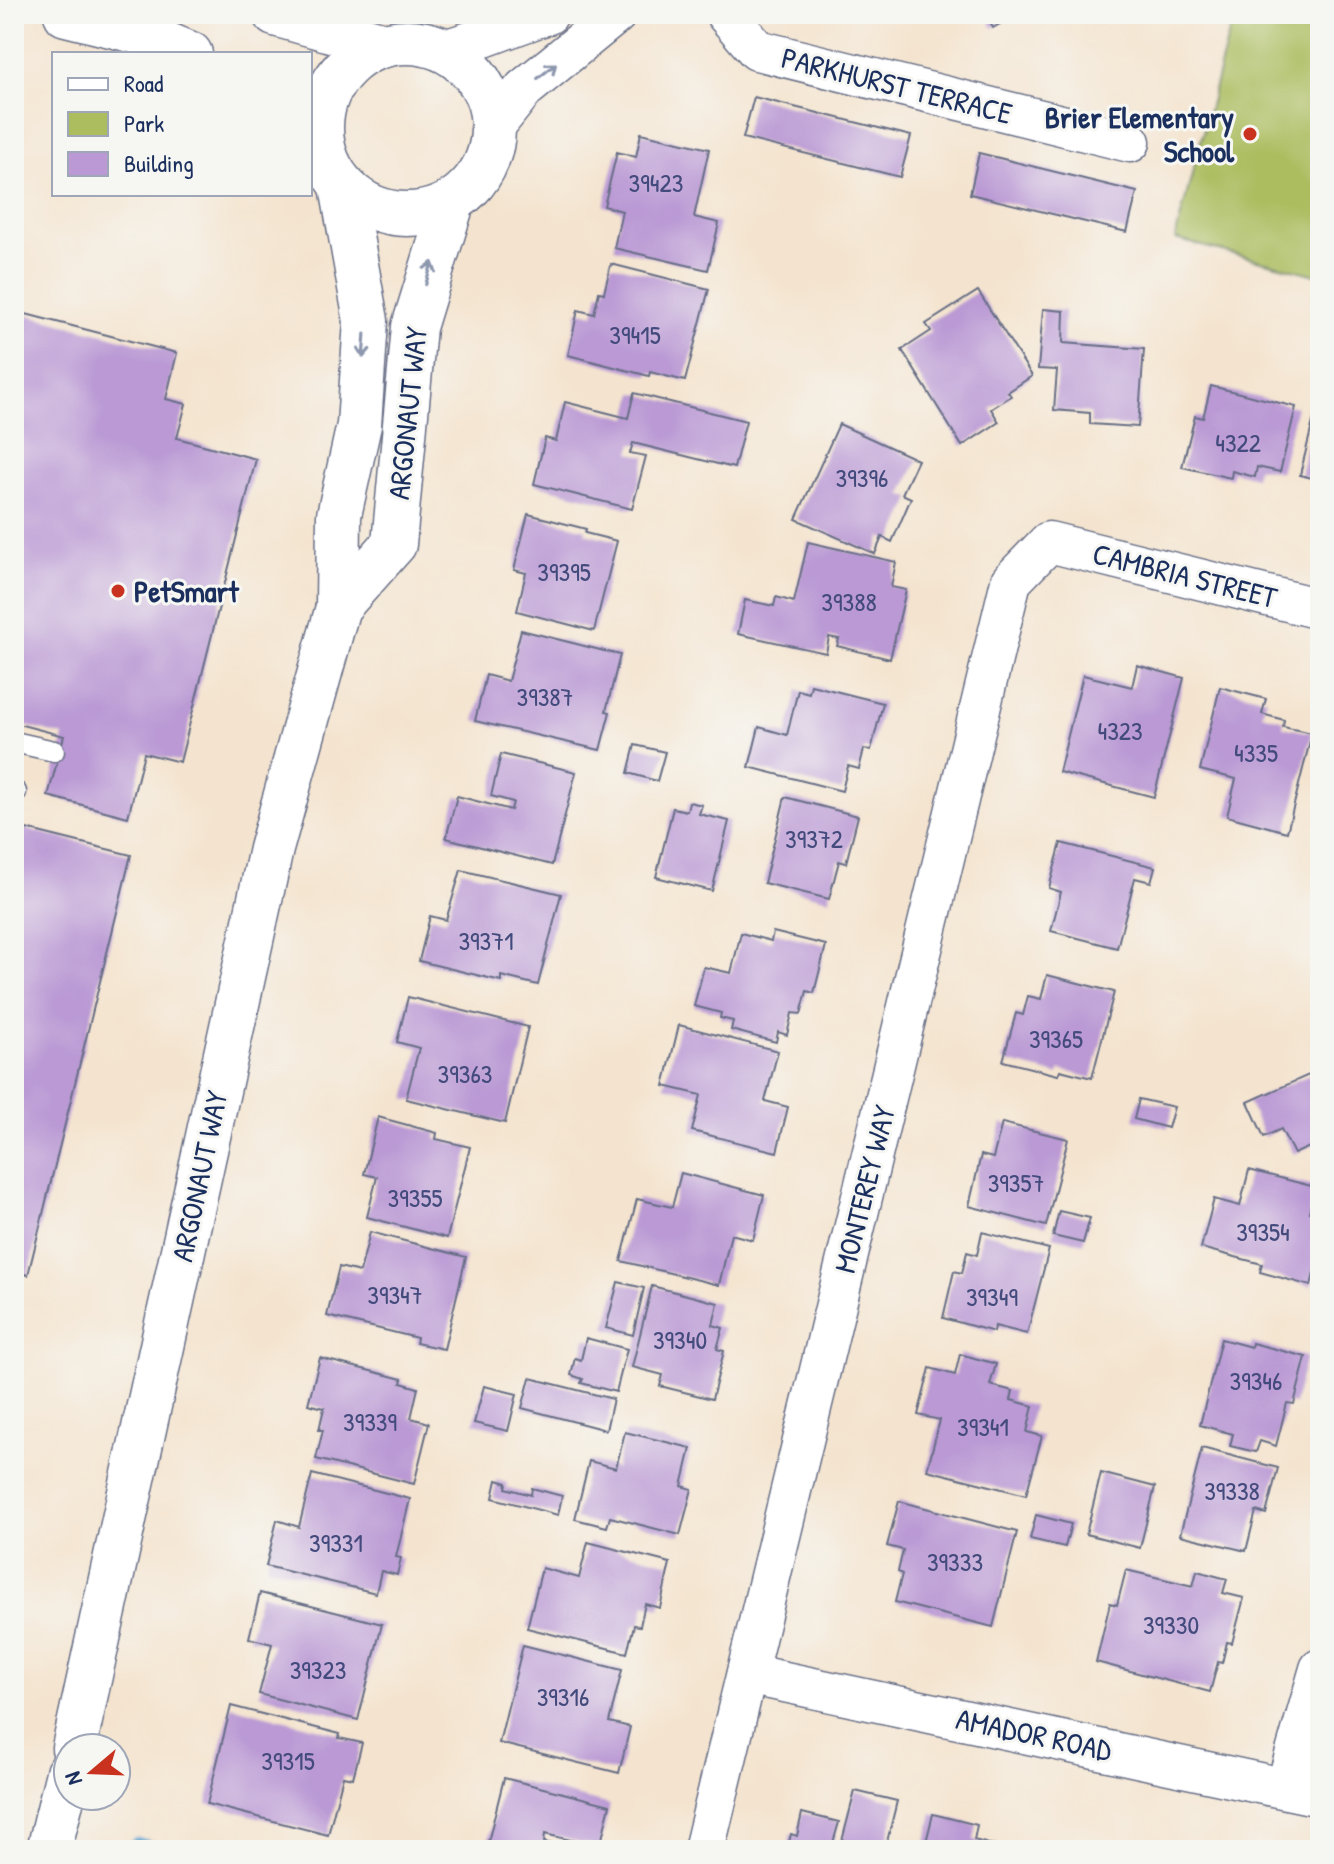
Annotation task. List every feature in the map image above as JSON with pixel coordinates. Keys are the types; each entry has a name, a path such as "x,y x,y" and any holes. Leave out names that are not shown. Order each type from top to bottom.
{"street":[{"path":"66,14 135,31 185,52"},
{"path":"275,14 384,45"},
{"path":"443,50 548,14"},
{"path":"494,127 524,89 616,14"},
{"name":"PARKHURST TERRACE","path":"726,14 757,50 1130,142"},
{"path":"404,41 424,43 443,50 460,59 474,73 492,107 493,145 478,179 452,203 416,215 397,215 361,202 342,186 332,171 315,128 333,83 356,60 384,45 404,41"},
{"name":"ARGONAUT WAY","path":"78,1732 271,849 338,607 339,515 359,425 366,321 342,186"},
{"name":"ARGONAUT WAY","path":"338,607 394,544 414,327 452,203"},
{"name":"CAMBRIA STREET","path":"1049,542 1320,609"},
{"name":"MONTEREY WAY","path":"704,1850 1011,581 1049,542"},
{"path":"1303,1791 1320,1669"},
{"name":"AMADOR ROAD","path":"747,1674 1303,1791"},
{"path":"49,1850 58,1812"}],"lane":[{"path":"14,742 54,751"}],"green space":[{"name":"Brier Elementary School","path":"1234,14 1320,14 1320,276 1175,239"}],"building":[{"path":"985,14 1017,14 993,28"},
{"path":"754,97 911,136 900,177 743,138"},
{"path":"641,133 709,149 694,217 719,223 708,270 614,248 622,211 604,206 617,152 636,157"},
{"path":"979,153 1137,192 1127,232 970,194"},
{"path":"611,264 709,289 685,381 650,372 649,376 568,355 578,310 594,314 599,292 604,293"},
{"path":"978,291 1032,376 1008,392 1011,396 991,409 999,422 962,446 902,350 931,331 926,324"},
{"path":"1043,309 1064,311 1063,343 1144,349 1138,427 1090,424 1090,413 1054,410 1057,370 1038,369"},
{"name":"PetSmart","path":"14,311 177,353 166,399 186,404 177,438 256,459 180,762 144,753 128,817 48,796 64,736 14,723"},
{"path":"1211,386 1296,407 1280,472 1257,467 1255,477 1232,471 1231,478 1182,467 1195,416 1203,418"},
{"path":"634,393 746,421 734,468 633,443 630,453 646,456 632,509 534,484 545,438 556,441 565,402 628,418"},
{"path":"1320,397 1320,480 1300,475"},
{"path":"839,424 918,460 902,494 911,498 892,542 882,537 875,554 796,519"},
{"path":"528,514 586,529 585,533 617,541 594,631 517,611 526,573 514,570"},
{"path":"808,542 896,562 891,587 906,590 890,659 837,646 839,639 829,637 826,653 738,634 745,600 774,606 776,597 794,602"},
{"path":"521,630 620,655 600,750 475,721 486,675 508,681"},
{"path":"1137,665 1184,678 1154,797 1059,772 1083,675 1132,687"},
{"path":"811,685 883,703 871,750 864,749 859,769 848,766 842,791 749,767 759,727 787,735 798,690 809,693"},
{"path":"1220,687 1266,699 1262,714 1284,720 1283,727 1312,733 1287,832 1227,816 1236,779 1200,770"},
{"path":"635,745 665,752 657,781 628,773"},
{"path":"501,754 576,772 552,865 446,838 457,796 511,810 513,802 491,796"},
{"path":"785,797 858,816 846,863 839,861 829,899 764,883"},
{"path":"689,802 702,805 699,814 729,821 712,891 656,877 673,808 687,811"},
{"path":"14,826 131,855 28,1275 14,1271"},
{"path":"1061,843 1155,867 1151,882 1135,878 1117,948 1051,931 1061,892 1049,888"},
{"path":"461,870 561,894 538,985 501,976 501,981 419,961 430,916 446,920"},
{"path":"773,932 826,945 814,993 807,991 801,1014 792,1013 787,1035 778,1032 776,1042 731,1030 733,1021 720,1018 721,1013 694,1006 704,967 731,973 741,933 771,941"},
{"path":"1047,975 1114,992 1092,1078 1060,1070 1058,1075 1003,1061 1016,1013 1023,1015 1028,996 1041,999"},
{"path":"408,997 528,1027 505,1123 406,1099 419,1048 397,1042"},
{"path":"679,1025 778,1051 765,1101 788,1107 777,1152 692,1131 701,1095 664,1086"},
{"path":"1320,1070 1320,1156 1314,1145 1294,1154 1281,1129 1264,1137 1248,1102"},
{"path":"1139,1099 1174,1107 1168,1128 1134,1119"},
{"path":"378,1117 437,1133 436,1139 470,1147 447,1238 367,1217 377,1177 364,1174"},
{"path":"1002,1123 1068,1139 1046,1226 969,1206 981,1155 993,1158"},
{"path":"1249,1170 1315,1187 1309,1212 1320,1215 1320,1248 1311,1286 1260,1272 1262,1264 1201,1248 1214,1199 1240,1206"},
{"path":"681,1173 764,1195 753,1240 731,1234 719,1285 621,1261 637,1199 672,1207"},
{"path":"1059,1211 1090,1218 1083,1243 1053,1236"},
{"path":"370,1232 466,1257 444,1349 416,1343 417,1338 327,1316 339,1267 360,1272"},
{"path":"982,1232 1049,1249 1027,1334 995,1326 994,1332 943,1318 954,1271 962,1273 967,1252 977,1255"},
{"path":"618,1282 644,1288 633,1335 606,1328"},
{"path":"652,1286 718,1303 713,1325 723,1328 717,1349 724,1351 712,1399 660,1386 663,1375 632,1367"},
{"path":"586,1338 627,1349 616,1392 581,1383 583,1379 571,1375 575,1358 581,1360"},
{"path":"1221,1339 1251,1347 1252,1343 1306,1357 1294,1404 1287,1403 1276,1446 1260,1441 1256,1452 1230,1446 1233,1434 1200,1425"},
{"path":"960,1354 996,1364 990,1385 1013,1391 1011,1400 1033,1406 1027,1432 1042,1436 1026,1495 927,1470 940,1420 918,1415 930,1368 955,1375"},
{"path":"320,1358 402,1379 401,1383 418,1388 411,1418 429,1423 414,1484 316,1459 323,1430 319,1430 324,1408 308,1404"},
{"path":"530,1378 613,1399 606,1430 522,1408"},
{"path":"484,1386 517,1394 508,1431 474,1423"},
{"path":"625,1432 691,1448 682,1486 692,1489 680,1535 610,1517 607,1527 575,1519 589,1461 616,1468"},
{"path":"1202,1448 1278,1468 1266,1514 1256,1511 1246,1551 1180,1535"},
{"path":"1101,1473 1155,1487 1140,1548 1086,1534"},
{"path":"312,1474 410,1499 396,1557 401,1558 397,1575 381,1571 376,1593 266,1566 277,1520 299,1527"},
{"path":"497,1480 507,1483 506,1488 531,1495 532,1488 562,1496 558,1515 493,1498"},
{"path":"899,1501 1017,1532 993,1627 895,1602 902,1574 898,1572 903,1550 887,1546"},
{"path":"1036,1515 1071,1524 1065,1547 1030,1539"},
{"path":"588,1542 670,1563 660,1608 645,1604 640,1626 634,1625 627,1653 527,1628 542,1568 579,1578"},
{"path":"1126,1570 1193,1586 1197,1571 1227,1579 1223,1593 1244,1598 1232,1643 1227,1642 1222,1663 1218,1662 1210,1692 1096,1662 1110,1603 1117,1605"},
{"path":"260,1593 382,1624 358,1720 259,1694 272,1644 249,1638"},
{"path":"523,1645 622,1670 609,1722 630,1727 619,1773 499,1743"},
{"path":"231,1706 340,1734 339,1738 362,1743 353,1778 343,1776 328,1835 207,1804"},
{"path":"504,1778 610,1805 600,1847 545,1834 544,1842 566,1847 566,1850 486,1850"},
{"path":"855,1791 897,1801 885,1850 787,1850 791,1834 797,1836 802,1813 839,1822 833,1843 841,1845"},
{"path":"933,1814 977,1825 974,1840 1011,1850 924,1850"}],"waterway":[{"path":"137,1844 160,1850"}],"place":[{"name":"Brier Elementary School","path":"1250,134"},
{"name":"PetSmart","path":"118,591"}]}
